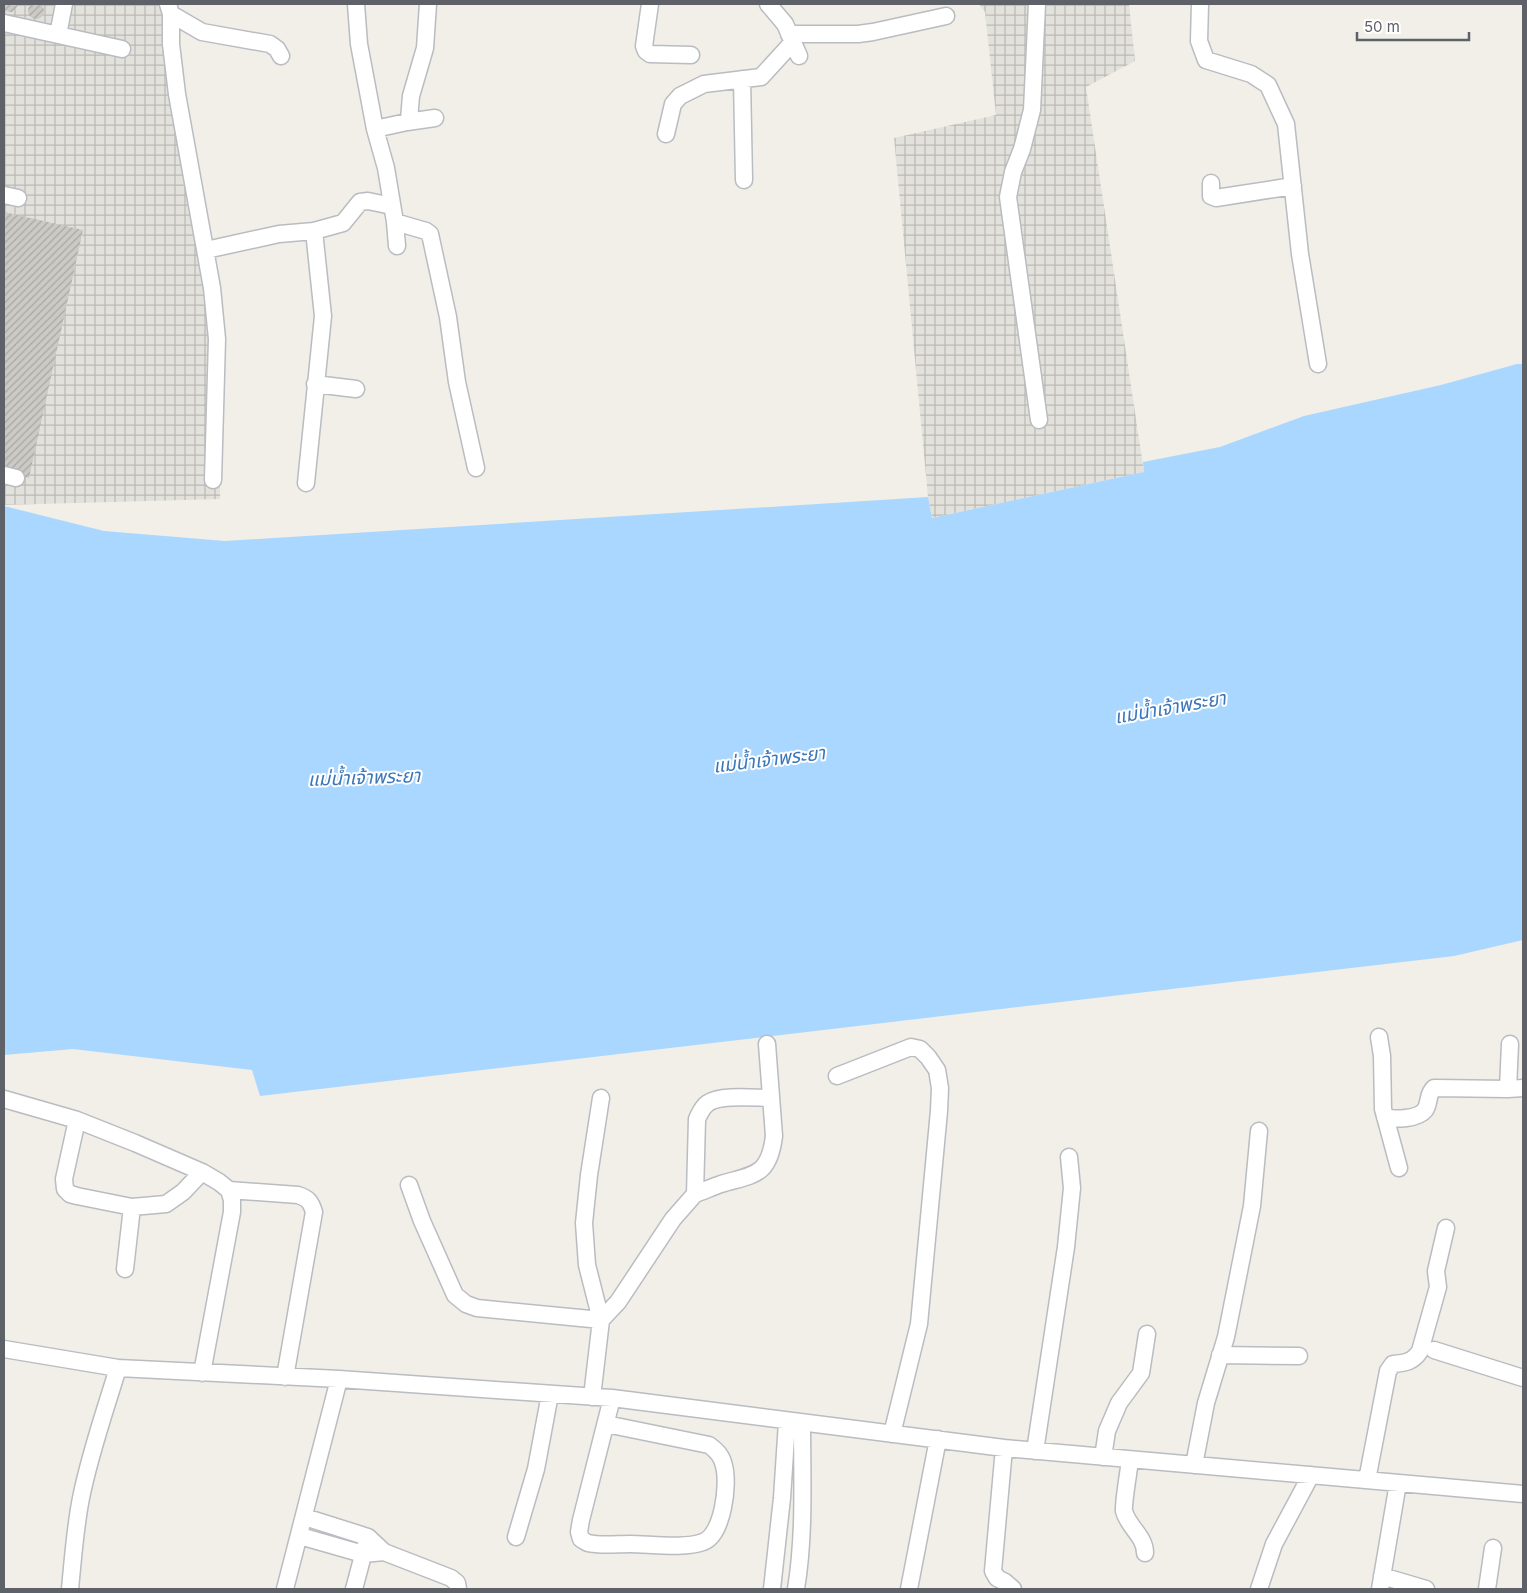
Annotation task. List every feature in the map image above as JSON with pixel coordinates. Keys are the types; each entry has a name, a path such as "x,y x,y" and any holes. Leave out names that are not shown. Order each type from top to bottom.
{"street":[{"path":"58,35 64,4"},
{"path":"356,4 359,44 375,129 386,168 397,246"},
{"path":"407,122 410,116 411,96 425,48 428,4"},
{"path":"650,4 644,46 646,51 650,54 691,55"},
{"path":"768,4 785,24 794,44"},
{"path":"1036,4 1032,110 1022,149 1013,172 1008,197 1039,420"},
{"path":"1200,4 1199,41 1206,60 1251,74 1268,85 1286,124 1300,254 1318,364"},
{"path":"170,9 202,32 270,44 277,49 281,56"},
{"path":"170,9 171,44 177,94 206,250 218,339 213,480"},
{"path":"666,134 673,104 680,96 704,84 761,76 794,44 858,34 946,16"},
{"path":"4,23 122,49"},
{"path":"742,79 744,180"},
{"path":"375,129 436,118"},
{"path":"1211,183 1211,196 1216,198 1293,186"},
{"path":"206,250 270,236 314,231 343,223 360,202 368,201 392,206"},
{"path":"395,222 426,231 430,234 448,317 457,382 476,468"},
{"path":"306,483 323,316 314,231"},
{"path":"315,384 356,389"},
{"path":"1379,1037 1382,1056 1383,1109 1399,1168"},
{"path":"601,1320 618,1302 673,1219 690,1199 721,1184 740,1180 756,1173 766,1164 772,1150 774,1136 767,1044"},
{"path":"1385,1117 1410,1117 1421,1114 1426,1108 1430,1091 1434,1088 1516,1089 1510,1044"},
{"path":"837,1076 911,1047 920,1049 928,1057 937,1070 940,1088 919,1324 892,1434"},
{"path":"592,1397 601,1320 587,1265 584,1223 589,1175 601,1098"},
{"path":"690,1199 697,1119 701,1110 709,1102 719,1098 771,1098"},
{"path":"4,1099 77,1120 135,1142 202,1172 229,1190 298,1195 307,1198 314,1212 285,1377"},
{"path":"77,1120 64,1179 65,1190 70,1194 132,1207 166,1204 183,1192 202,1172"},
{"path":"1194,1465 1206,1403 1226,1337 1252,1206 1259,1131"},
{"path":"1035,1451 1066,1248 1072,1188 1069,1157"},
{"path":"408,1185 447,1279 456,1295 466,1304 477,1308 601,1320"},
{"path":"202,1374 232,1212 232,1200 229,1190"},
{"path":"125,1269 132,1207"},
{"path":"1367,1480 1388,1371 1393,1364 1406,1363 1415,1358 1420,1352 1438,1287 1436,1271 1446,1228"},
{"path":"1103,1457 1107,1431 1119,1403 1141,1373 1147,1334"},
{"path":"4,1348 118,1368 202,1374 339,1379 612,1398 1004,1448 1523,1494"},
{"path":"1434,1350 1523,1378"},
{"path":"1220,1355 1299,1356"},
{"path":"70,1589 75,1530 81,1498 93,1449 118,1368"},
{"path":"285,1589 339,1379"},
{"path":"516,1537 536,1469 550,1394"},
{"path":"606,1424 709,1445 720,1453 725,1467 724,1501 718,1527 712,1537 703,1542 687,1545 604,1544 587,1543 581,1539 579,1532 581,1520 612,1398"},
{"path":"772,1589 782,1498 795,1422"},
{"path":"795,1422 803,1514 796,1589"},
{"path":"909,1589 938,1439"},
{"path":"1004,1448 993,1571 996,1578 1005,1582 1013,1589"},
{"path":"1130,1460 1124,1510 1129,1522 1142,1540 1145,1553"},
{"path":"1259,1589 1274,1544 1311,1475"},
{"path":"1398,1483 1381,1582 1426,1589"},
{"path":"305,1517 368,1537 384,1552 447,1576 457,1583 458,1589"},
{"path":"300,1536 363,1554 384,1552"},
{"path":"354,1589 368,1537"},
{"path":"1487,1589 1493,1548"}],"shaded area":[{"path":"4,4 175,4 186,129 221,309 220,499 4,505"},
{"path":"979,4 1129,4 1135,61 1086,87 1144,472 932,518 928,497 894,138 996,115 985,12"}],"water":[{"name":"แม่น้ำเจ้าพระยา","path":"1523,364 1523,940 1454,956 260,1096 252,1070 73,1049 4,1055 4,506 104,531 225,541 928,497 932,518 1144,472 1143,462 1220,447 1304,416 1441,385"}],"building":[{"path":"36,3 44,11 36,19 28,11"},
{"path":"4,4 18,4 12,12 9,12 4,10"},
{"path":"4,212 83,230 29,478 4,472"}]}
